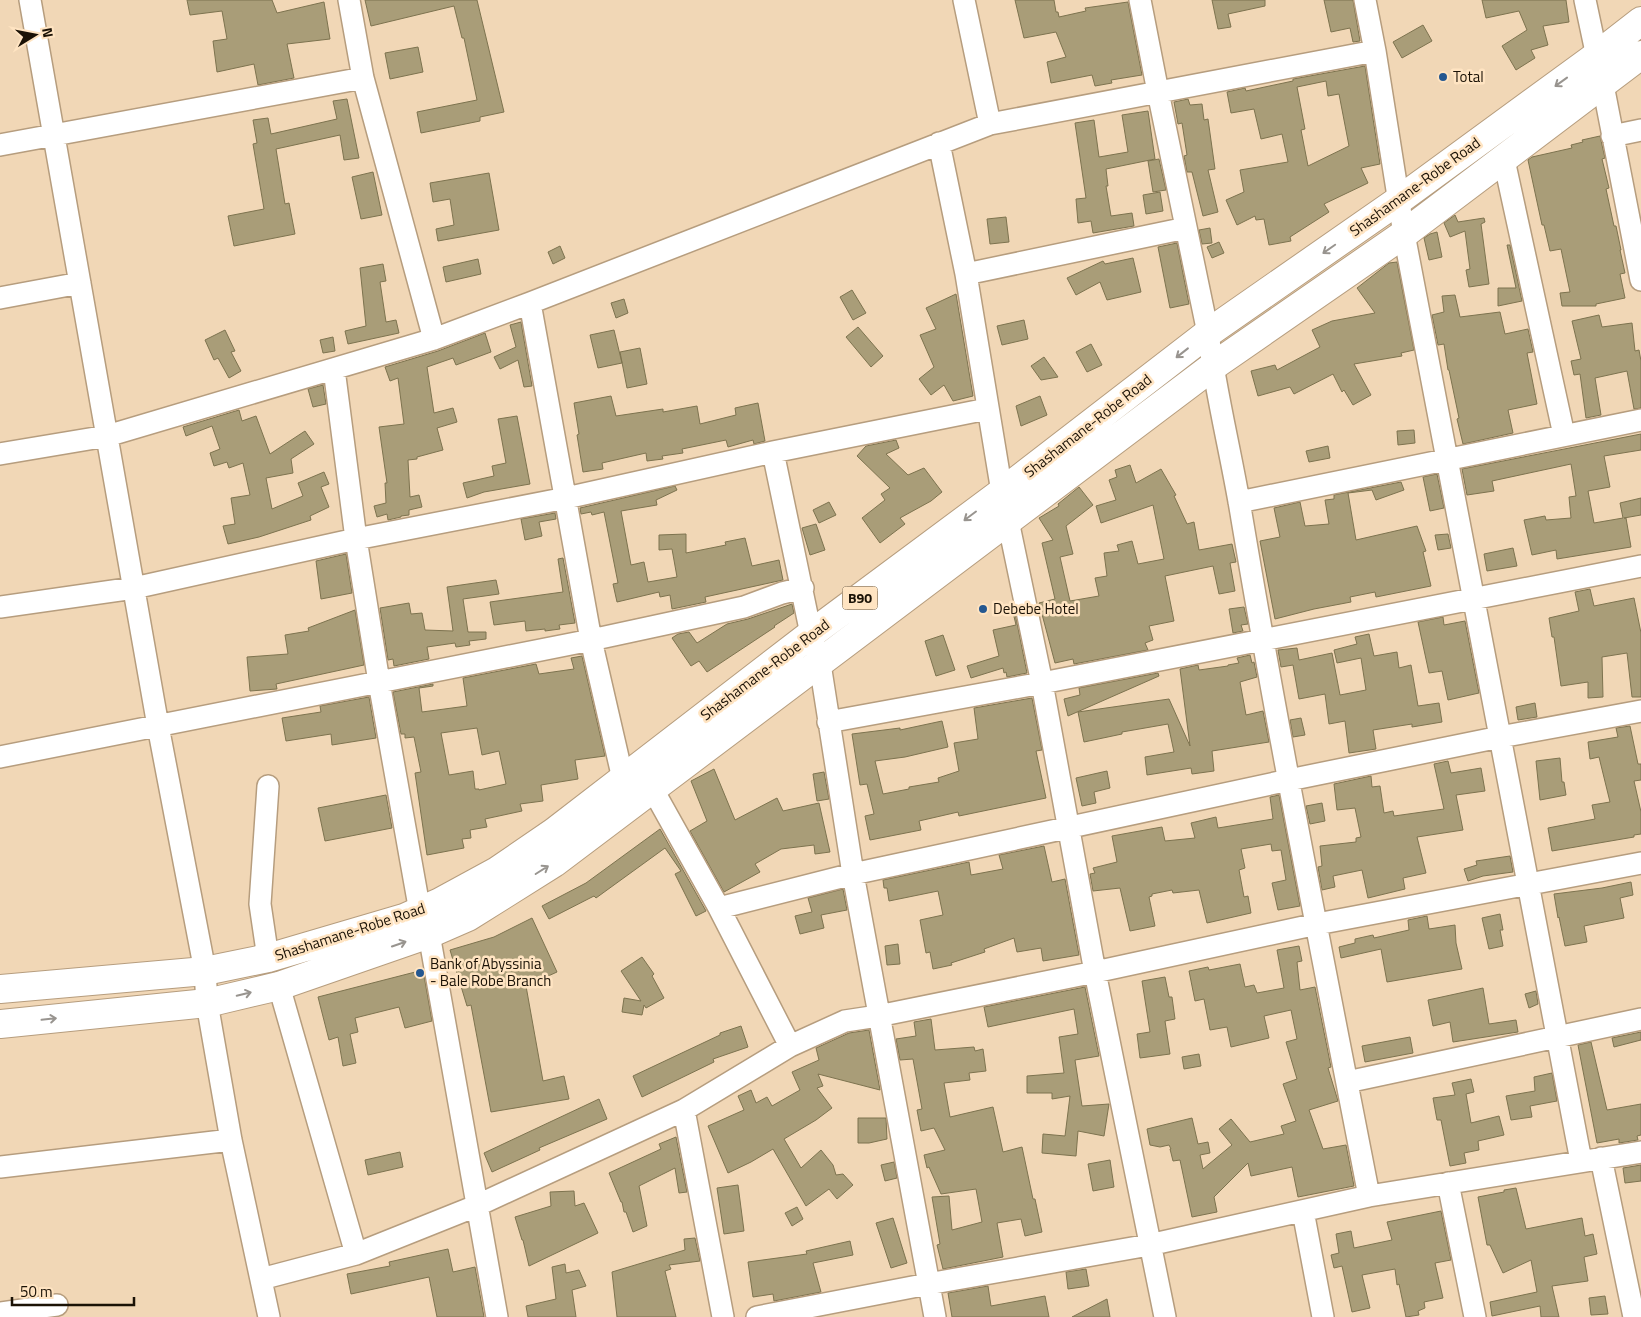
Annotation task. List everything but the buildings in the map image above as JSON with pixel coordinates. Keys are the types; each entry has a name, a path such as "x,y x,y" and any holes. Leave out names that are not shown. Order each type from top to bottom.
{"main road":[{"name":"Shashamane-Robe Road","path":"0,1024 207,1002 279,986 425,923 554,832 811,634 1002,492 1208,333 1399,200 1641,21"},
{"name":"Shashamane-Robe Road","path":"0,989 205,971 425,923 468,917 554,863 1212,367 1404,234 1641,55"}],"street":[{"path":"30,0 158,726 205,971 207,1002 231,1140 269,1317"},
{"path":"349,0 363,78 434,339"},
{"path":"964,0 990,124"},
{"path":"1140,0 1208,333 1212,367 1239,502 1262,639 1370,1196"},
{"path":"1365,0 1404,234 1557,1038 1634,1317"},
{"path":"1585,0 1640,272"},
{"path":"0,454 107,436 434,339 990,124 1375,51"},
{"path":"0,145 363,78"},
{"path":"1612,136 1641,130"},
{"path":"939,144 966,274 1002,492 1042,683 1095,972 1164,1317"},
{"path":"1504,160 1564,436"},
{"path":"966,274 1186,228"},
{"path":"0,298 80,283"},
{"path":"530,303 592,640 622,779"},
{"path":"334,370 356,539 379,682 497,1317"},
{"path":"0,607 134,588 356,539 566,498 774,452 987,409"},
{"path":"1239,502 1641,420"},
{"path":"774,452 811,634 820,664 853,874 878,1016 935,1317"},
{"path":"828,722 1042,683 1641,566"},
{"path":"0,757 592,640 744,607 782,593 803,588"},
{"path":"719,908 853,874 1289,780 1500,737 1641,711"},
{"path":"268,786 260,904 268,958"},
{"path":"652,788 719,908 790,1046"},
{"path":"261,1279 356,1254 476,1206 684,1110 790,1046 845,1020 878,1016 1095,972 1317,924 1641,863"},
{"path":"279,986 356,1254"},
{"path":"1347,1082 1641,1019"},
{"path":"684,1110 723,1317"},
{"path":"0,1167 231,1140"},
{"path":"757,1317 928,1284 1149,1245 1370,1196 1641,1152"},
{"path":"1448,1183 1475,1317"},
{"path":"1303,1211 1323,1317"},
{"path":"0,1313 57,1305"}],"place":[{"name":"Total","path":"1443,77"},
{"name":"Debebe Hotel","path":"983,609"},
{"name":"Bank of Abyssinia - Bale Robe Branch","path":"420,973"}]}
